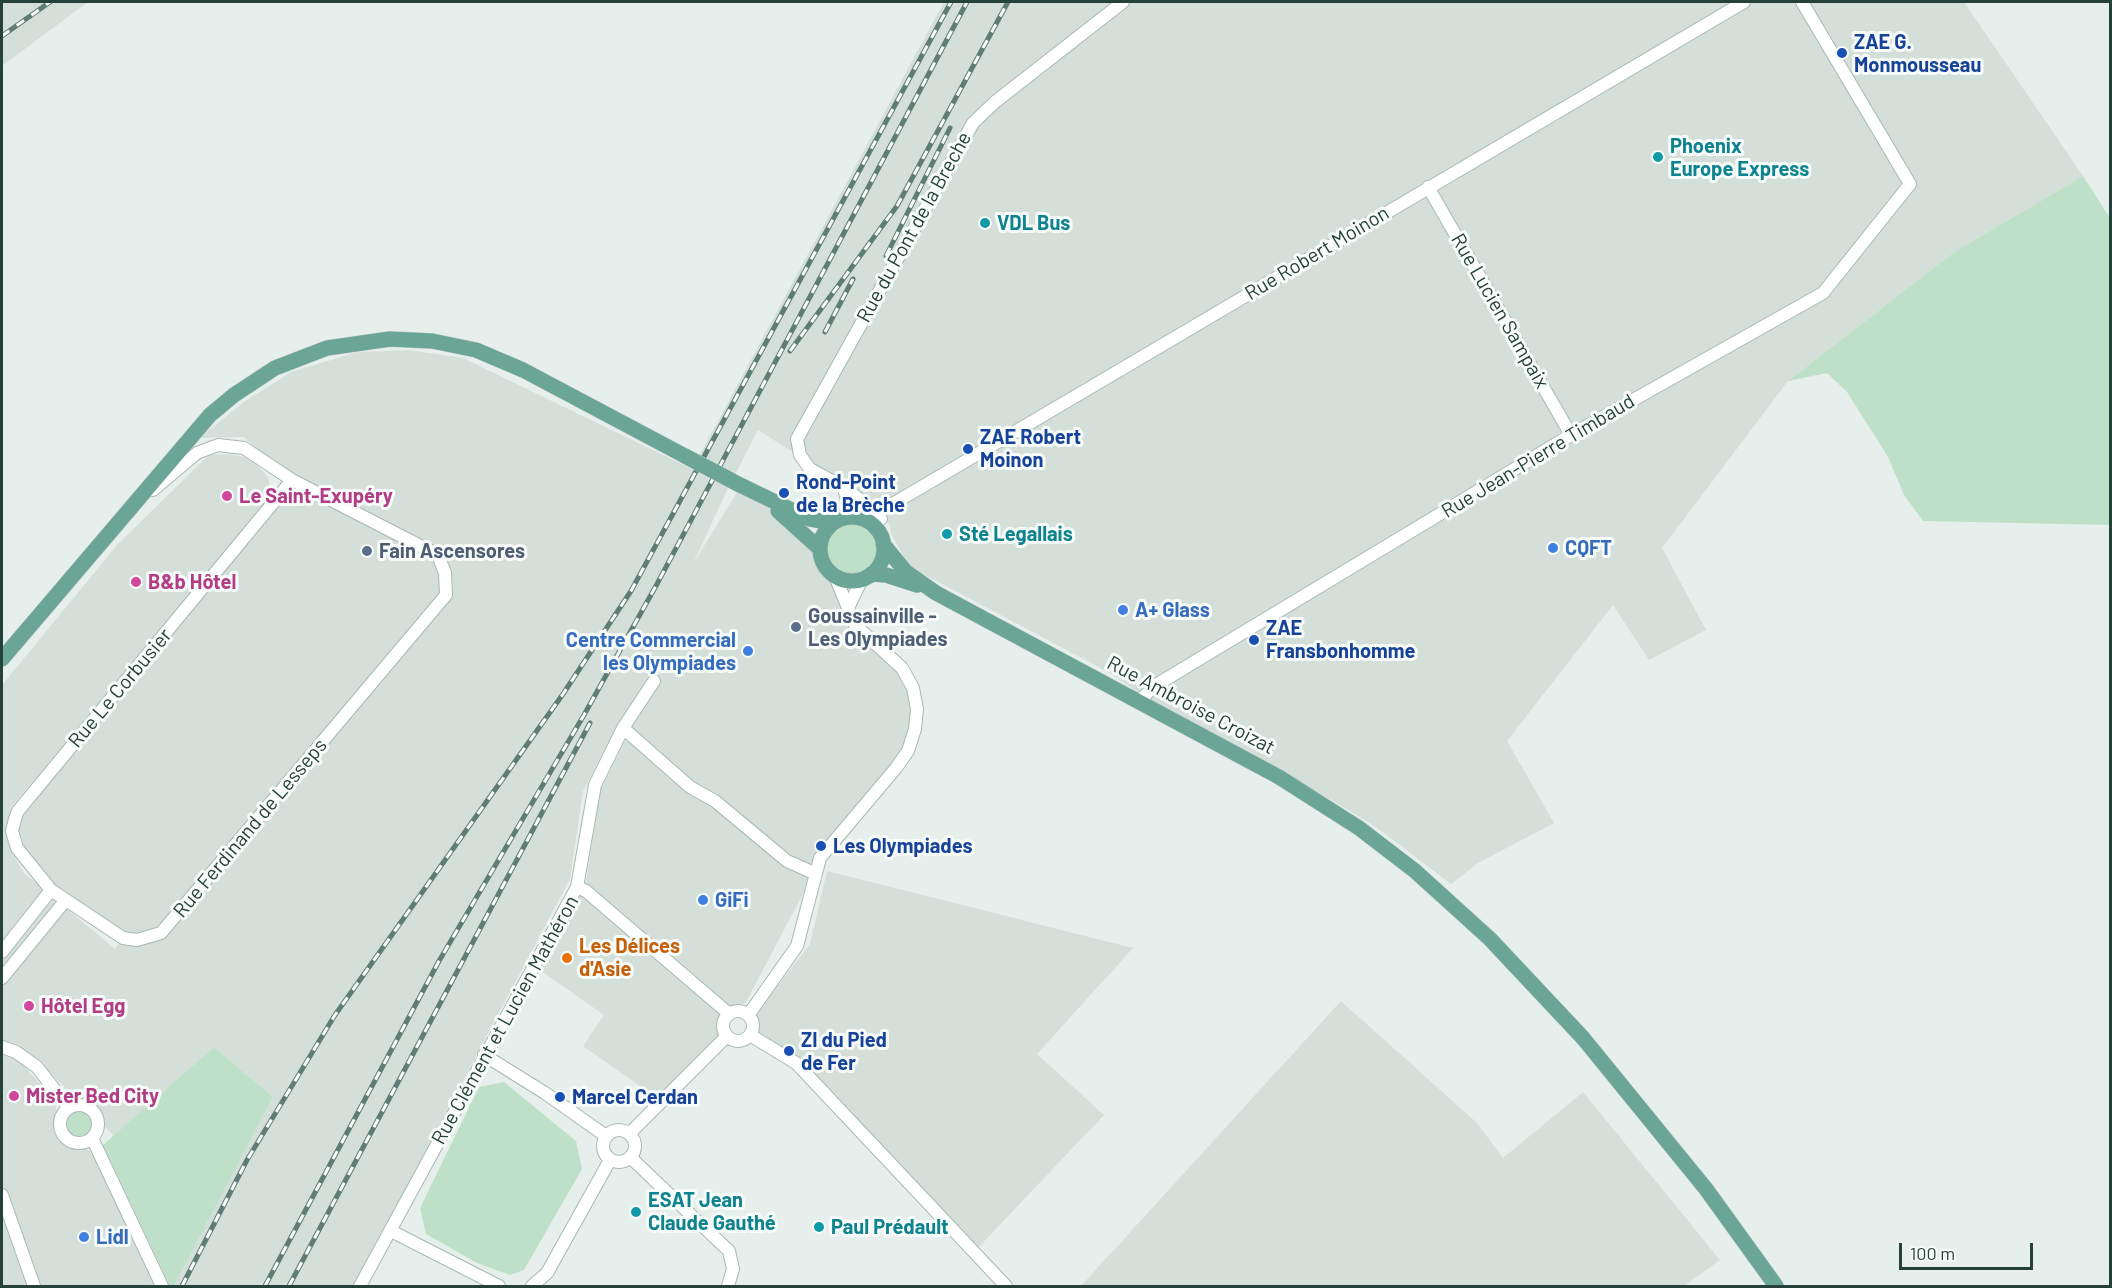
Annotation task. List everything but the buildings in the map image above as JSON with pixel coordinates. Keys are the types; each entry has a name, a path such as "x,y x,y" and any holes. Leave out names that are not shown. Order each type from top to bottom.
{"main road":[{"path":"2,659 210,415 248,385 275,368 340,345 375,339 432,341 488,354 738,484 790,520 820,549"},
{"path":"753,493 810,519 844,519 879,526 906,572 936,592"},
{"path":"844,519 823,535 820,549 824,564 835,576 845,580 894,576 936,592"},
{"path":"866,577 882,558 879,526"},
{"name":"Rue Ambroise Croizat","path":"936,592 1306,793 1359,828 1415,871 1490,939 1575,1029 1666,1138 1776,1287"}],"street":[{"name":"Rue du Pont de la Breche","path":"879,526 843,487 810,469 800,455 797,439 964,135 995,102 1123,2"},
{"name":"Rue Robert Moinon","path":"879,526 891,505 1744,2"},
{"name":"Rue Jean-Pierre Timbaud","path":"1140,701 1156,685 1571,435 1823,293 1910,184 1802,2"},
{"name":"Rue Lucien Sampaix","path":"1428,187 1571,435"},
{"path":"126,513 197,453 218,445 244,448 292,480"},
{"name":"Rue Ferdinand de Lesseps","path":"65,901 123,938 137,940 161,933 446,595 445,573 438,555 292,480"},
{"name":"Rue Le Corbusier","path":"65,901 51,890 17,848 12,831 18,812 292,480"},
{"path":"843,487 848,505 844,519 879,526"},
{"path":"748,1014 797,946 814,873 820,858 896,768 908,751 915,729 917,709 913,688 908,678 902,668 855,625 835,576"},
{"path":"849,606 866,577"},
{"name":"Rue Clément et Lucien Mathéron","path":"360,1287 577,887 595,785 622,728 654,681"},
{"path":"622,728 690,787 715,801 787,861 814,873"},
{"path":"577,887 586,891 728,1013 748,1014 754,1023 750,1035 736,1041 727,1036 723,1027 728,1013"},
{"path":"17,960 3,951 51,890"},
{"path":"2,978 65,901"},
{"path":"750,1035 796,1064 1006,1287"},
{"path":"629,1134 727,1036"},
{"path":"2,1047 16,1052 37,1067 69,1108"},
{"path":"484,1055 545,1093 606,1136"},
{"path":"81,1105 92,1110 98,1127 92,1138 74,1143 64,1136 61,1118 69,1108 81,1105"},
{"path":"620,1130 629,1134 635,1148 630,1157 621,1162 610,1160 604,1152 606,1136 620,1130"},
{"path":"92,1138 162,1287"},
{"path":"630,1157 729,1251 733,1269 728,1287"},
{"path":"532,1287 548,1273 610,1160"},
{"path":"2,1195 34,1287"},
{"path":"391,1231 499,1287"}],"shaded area":[{"path":"2,2 88,2 2,66"},
{"path":"944,2 1964,2 2083,176 1954,252 1788,381 1662,548 1706,630 1649,660 1613,605 1507,741 1554,823 1478,863 1451,884 1376,827 1333,801 1140,694 1110,673 910,567 891,534 890,526 875,504 758,430 693,564 741,486 753,493 820,549 827,569 835,576 855,625 913,688 908,751 814,873 746,1002 725,1017 724,1032 661,1101 583,1046 604,1015 537,968 586,882 599,793 634,722 624,714 583,791 570,879 354,1286 174,1286 273,1097 214,1047 114,1136 32,1055 22,1064 53,1098 56,1108 55,1126 60,1140 66,1146 86,1149 93,1153 155,1286 2,1286 2,685 118,544 209,455 231,454 244,457 257,465 268,477 273,499 11,807 8,824 12,853 24,873 115,949 122,938 65,901 17,848 15,819 292,480 244,437 199,438 244,402 291,372 358,352 408,350 463,358 692,469"},
{"path":"827,871 1133,948 1037,1054 1104,1115 974,1252 847,1116 753,1032 753,1018 810,944"},
{"path":"1341,1001 1477,1123 1503,1158 1583,1092 1720,1260 1684,1286 1081,1286"}],"green space":[{"path":"2083,176 2110,218 2110,525 1923,521 1904,495 1888,457 1847,392 1827,373 1788,381 1954,252"},
{"path":"852,520 862,522 871,528 877,537 879,547 877,557 871,566 862,572 852,574 842,572 833,566 827,557 825,547 827,537 833,528 842,522"},
{"path":"214,1047 273,1097 174,1286 170,1286 103,1145"},
{"path":"504,1082 576,1141 582,1169 524,1270 510,1275 477,1263 426,1234 420,1208 479,1087"},
{"path":"79,1111 88,1115 92,1124 88,1133 79,1137 70,1133 66,1124 70,1115"}],"railway":[{"path":"2,36 50,2"},
{"path":"182,1286 247,1160 335,1015 563,694 631,591 951,2"},
{"path":"265,1286 439,961 584,715 657,584 967,2"},
{"path":"790,351 897,206 1008,2"},
{"path":"886,256 950,128"},
{"path":"825,332 853,279"},
{"path":"289,1286 590,723"}],"place":[{"name":"ZAE G. Monmousseau","path":"1842,53"},
{"name":"Phoenix Europe Express","path":"1658,157"},
{"name":"VDL Bus","path":"985,223"},
{"name":"ZAE Robert Moinon","path":"968,449"},
{"name":"Rond-Point de la Brèche","path":"784,493"},
{"name":"Le Saint-Exupéry","path":"227,496"},
{"name":"Sté Legallais","path":"947,534"},
{"name":"CQFT","path":"1553,548"},
{"name":"Fain Ascensores","path":"367,551"},
{"name":"B&b Hôtel","path":"136,582"},
{"name":"A+ Glass","path":"1123,610"},
{"name":"Goussainville - Les Olympiades","path":"796,627"},
{"name":"ZAE Fransbonhomme","path":"1254,640"},
{"name":"Centre Commercial les Olympiades","path":"748,651"},
{"name":"Les Olympiades","path":"821,846"},
{"name":"GiFi","path":"703,900"},
{"name":"Les Délices d'Asie","path":"567,958"},
{"name":"Hôtel Egg","path":"29,1006"},
{"name":"ZI du Pied de Fer","path":"789,1051"},
{"name":"Mister Bed City","path":"14,1096"},
{"name":"Marcel Cerdan","path":"560,1097"},
{"name":"ESAT Jean Claude Gauthé","path":"636,1212"},
{"name":"Paul Prédault","path":"819,1227"},
{"name":"Lidl","path":"84,1237"}]}
